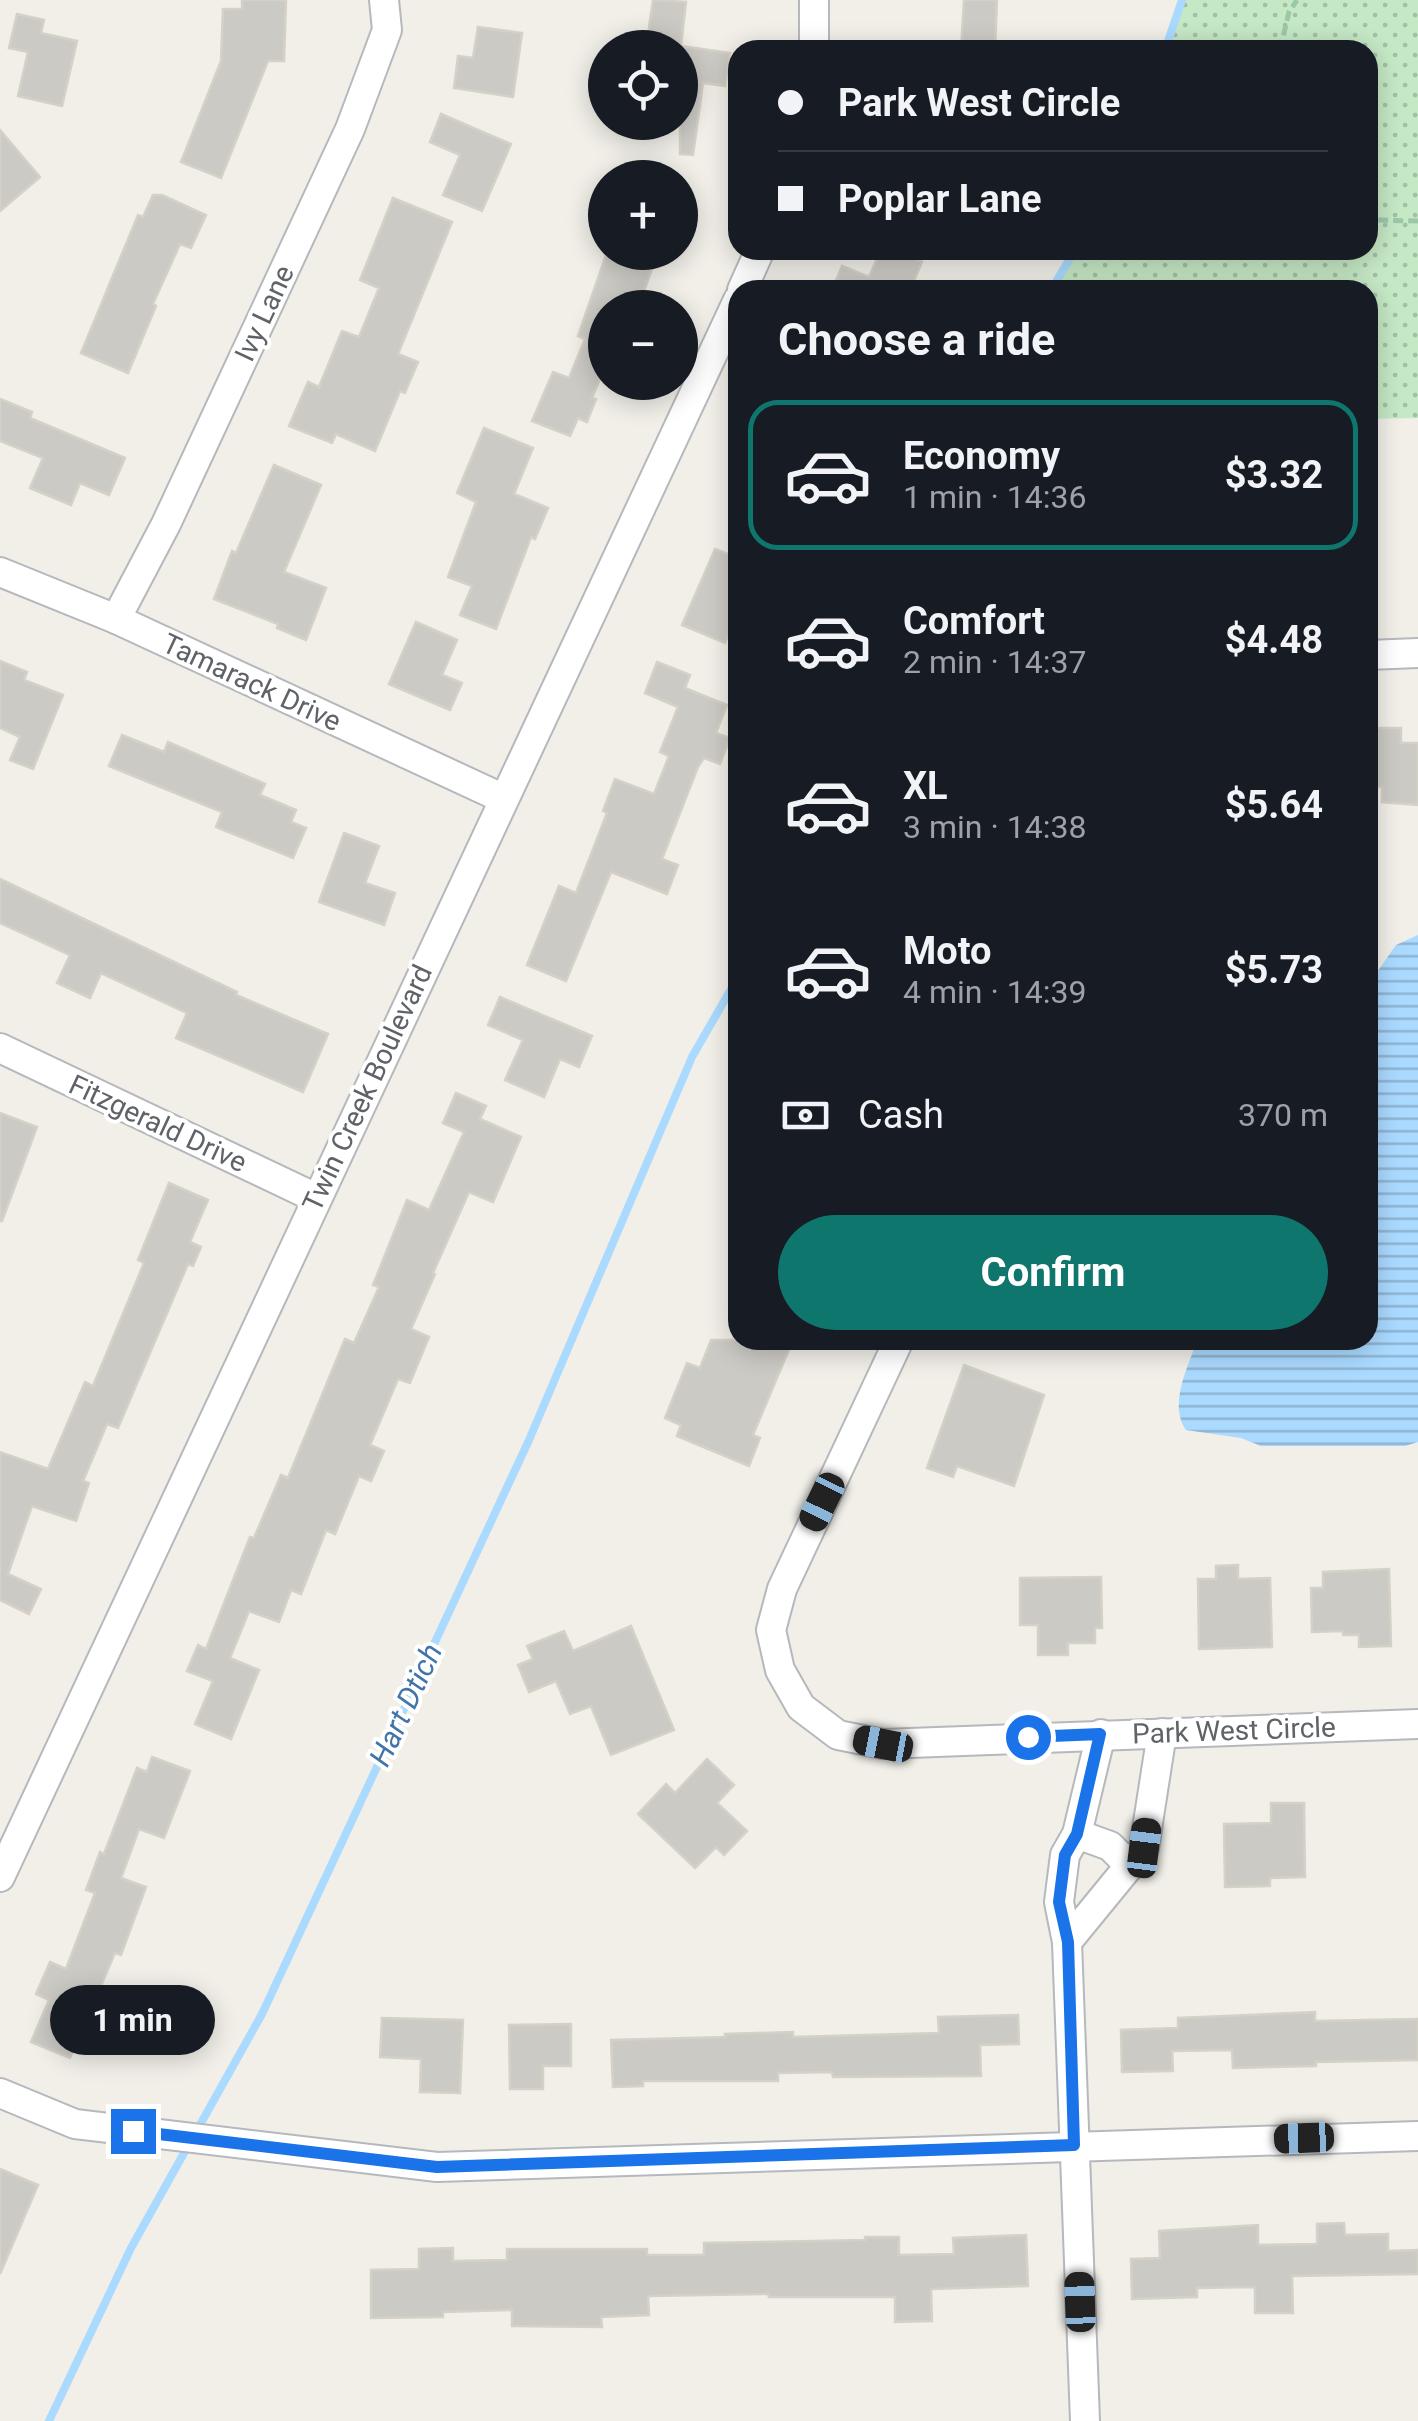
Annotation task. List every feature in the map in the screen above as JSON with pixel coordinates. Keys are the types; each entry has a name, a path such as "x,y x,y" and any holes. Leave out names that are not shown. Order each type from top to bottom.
{"street":[{"name":"Ivy Lane","path":"116,618 166,524 350,129 388,30 384,0"},
{"path":"814,0 814,40"},
{"name":"Twin Creek Boulevard","path":"0,1877 728,321"},
{"name":"Tamarack Drive","path":"0,572 116,618 502,798"},
{"path":"1378,654 1418,653"},
{"name":"Fitzgerald Drive","path":"0,1048 316,1198"},
{"name":"Park West Circle","path":"894,1350 782,1589 771,1630 780,1670 801,1707 838,1735 883,1744 1418,1724"},
{"path":"1068,1942 1144,1848 1162,1733"},
{"path":"1084,2421 1068,1942 1059,1902 1065,1855 1077,1834 1100,1734"},
{"path":"1077,1834 1110,1846 1130,1866"},
{"path":"0,2093 75,2124 437,2167 1418,2136"}],"path":[{"path":"1282,40 1289,12 1297,0"},
{"path":"1378,220 1418,221"}],"green space":[{"path":"1182,0 1418,0 1418,418 1378,419 1378,280 1057,280 1069,260 1378,260 1378,40 1168,40"}],"water":[{"path":"1418,935 1418,1442 1405,1446 1261,1446 1241,1438 1186,1430 1179,1397 1193,1350 1378,1350 1378,971 1396,945"}],"building":[{"path":"242,0 286,0 284,61 268,61 221,178 181,162 221,61 223,9 242,9"},
{"path":"653,0 686,2 683,30 649,30"},
{"path":"964,0 997,0 995,40 962,40"},
{"path":"17,14 44,20 41,33 77,41 62,106 18,96 28,52 9,48"},
{"path":"478,27 522,33 513,97 454,88 458,56 473,58"},
{"path":"698,48 728,53 725,86 703,83 698,119"},
{"path":"441,114 511,144 482,211 443,195 460,155 430,142"},
{"path":"0,130 40,177 0,211"},
{"path":"680,140 695,140 693,155 680,154"},
{"path":"153,195 162,195 206,215 191,248 180,244 128,373 81,353 138,215 143,217"},
{"path":"393,198 452,222 398,354 418,362 405,393 400,391 375,451 336,434 332,443 289,426 308,382 319,387 342,331 359,337 379,288 360,280"},
{"path":"877,260 922,262 914,280 836,280 842,266 869,277"},
{"path":"601,270 652,270 644,290 594,290"},
{"path":"588,307 588,400 596,400 587,422 578,418 570,436 532,421 553,372 569,378 585,339 578,336"},
{"path":"0,399 32,412 30,418 125,458 109,495 80,483 71,505 30,488 43,458 0,441"},
{"path":"484,428 533,448 514,494 548,508 535,539 531,537 496,629 460,615 472,586 448,577 476,502 457,493"},
{"path":"274,465 321,485 284,572 326,588 306,640 277,628 278,624 214,599 232,551 236,553"},
{"path":"715,549 728,554 725,643 682,625"},
{"path":"416,622 457,640 442,675 462,683 450,710 389,684"},
{"path":"0,661 27,672 24,680 63,695 33,769 10,760 20,737 0,728"},
{"path":"657,662 690,675 685,688 727,705 716,733 728,737 728,743 720,764 704,758 698,767 662,859 678,865 667,894 611,872 566,981 527,965 559,886 576,893 607,813 603,811 615,779 654,794 669,756 660,752 678,707 645,693"},
{"path":"1378,728 1401,728 1401,743 1418,743 1418,805 1382,802 1382,787 1378,787"},
{"path":"122,735 164,752 168,742 265,784 260,795 296,810 291,822 306,828 293,858 216,827 222,812 109,766"},
{"path":"344,833 379,846 365,883 395,893 384,925 319,902"},
{"path":"0,879 237,992 236,995 328,1034 303,1092 176,1038 187,1013 101,973 90,998 57,983 70,955 0,923"},
{"path":"500,997 592,1036 579,1067 560,1059 544,1097 505,1080 523,1040 488,1025"},
{"path":"456,1093 486,1106 480,1119 521,1137 493,1202 469,1192 433,1273 411,1329 429,1337 410,1383 398,1379 370,1445 384,1451 371,1481 359,1476 335,1534 326,1530 301,1594 291,1590 279,1622 249,1611 230,1658 259,1670 231,1739 195,1724 213,1681 187,1671 198,1645 206,1649 250,1537 254,1538 281,1475 288,1478 345,1339 354,1343 379,1287 373,1285 407,1200 429,1210 464,1132 443,1123"},
{"path":"0,1113 37,1127 2,1221 0,1221"},
{"path":"169,1183 208,1200 190,1242 201,1247 193,1266 188,1264 118,1428 107,1424 83,1481 89,1483 76,1521 32,1506 8,1574 41,1589 29,1614 0,1600 0,1452 48,1469 85,1382 93,1386 144,1263 138,1260"},
{"path":"711,1340 728,1340 728,1350 789,1350 753,1435 760,1438 749,1466 677,1436 681,1425 665,1418 687,1363 700,1368"},
{"path":"964,1365 1044,1395 1014,1486 957,1466 953,1477 927,1468"},
{"path":"1238,1565 1238,1579 1270,1578 1272,1647 1199,1649 1198,1579 1216,1579 1216,1566"},
{"path":"1389,1569 1391,1646 1359,1647 1359,1635 1312,1632 1311,1588 1323,1588 1323,1572"},
{"path":"1101,1577 1102,1628 1095,1628 1095,1643 1068,1643 1068,1655 1038,1655 1038,1625 1020,1625 1020,1578"},
{"path":"631,1626 674,1730 611,1755 591,1706 570,1714 556,1681 529,1692 518,1665 533,1659 527,1646 564,1631 573,1651"},
{"path":"152,1757 190,1771 164,1838 139,1829 121,1878 146,1887 121,1955 115,1953 70,2058 31,2042 49,2000 36,1994 50,1962 66,1969 95,1893 86,1890 100,1852 104,1854 137,1768 147,1772"},
{"path":"707,1759 734,1785 717,1803 747,1831 724,1855 716,1847 695,1868 638,1814 666,1784 675,1793"},
{"path":"1271,1803 1304,1803 1305,1877 1270,1878 1270,1886 1225,1887 1224,1824 1271,1823"},
{"path":"1315,2012 1315,2021 1418,2019 1418,2060 1233,2068 1232,2050 1172,2051 1173,2071 1122,2072 1121,2030 1178,2028 1178,2018"},
{"path":"1018,2015 1019,2044 980,2045 981,2076 833,2077 832,2072 778,2073 778,2081 643,2081 643,2086 613,2087 611,2040 793,2032 793,2037 939,2033 938,2017"},
{"path":"382,2018 463,2020 460,2093 420,2092 421,2059 380,2057"},
{"path":"571,2024 571,2066 543,2066 543,2089 510,2089 509,2025"},
{"path":"0,2169 38,2185 0,2274"},
{"path":"1344,2223 1345,2235 1388,2234 1388,2251 1418,2250 1418,2274 1292,2276 1293,2313 1255,2313 1255,2287 1197,2288 1197,2297 1132,2299 1131,2259 1160,2258 1159,2231 1258,2225 1258,2245 1317,2244 1317,2224"},
{"path":"1026,2235 1028,2286 931,2289 932,2321 895,2322 895,2297 768,2294 648,2296 649,2315 601,2317 602,2327 512,2326 512,2310 443,2312 443,2317 371,2318 371,2270 419,2269 419,2249 453,2248 453,2261 507,2260 507,2249 647,2249 647,2255 704,2255 704,2243 899,2237 899,2255 954,2254 953,2238"}],"waterway":[{"name":"Hart Dtich","path":"1168,40 1182,0"},
{"name":"Hart Dtich","path":"1057,280 1069,260"},
{"name":"Hart Dtich","path":"196,2132 262,2014 529,1440 692,1057 728,994"},
{"name":"Hart Dtich","path":"49,2421 131,2248 189,2144"}],"route":[{"path":"133,2131 437,2167 1074,2145 1068,1942 1059,1902 1065,1855 1077,1834 1100,1734 1028,1737"}]}
